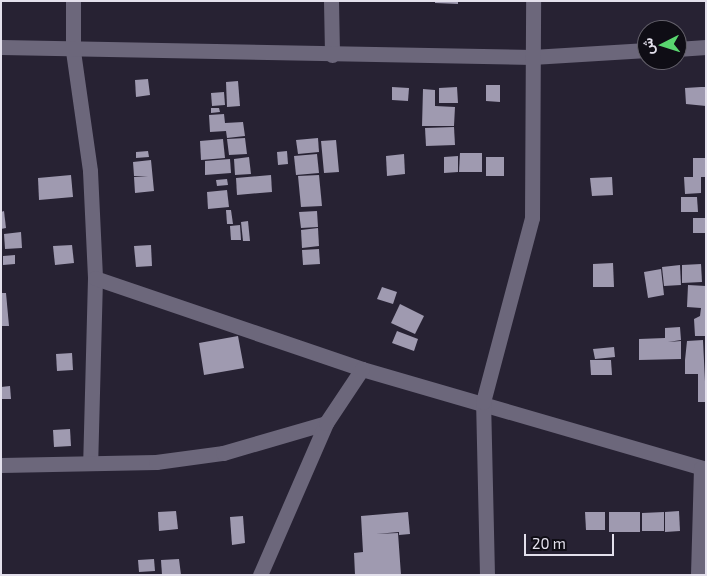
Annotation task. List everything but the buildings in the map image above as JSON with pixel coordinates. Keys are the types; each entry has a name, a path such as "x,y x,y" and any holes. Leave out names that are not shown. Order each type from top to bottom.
{"street":[{"path":"73,1 74,51 90,171 95,278 90,463"},
{"path":"331,1 332,56"},
{"path":"487,575 483,402 532,218 533,1"},
{"path":"687,48 706,47"},
{"path":"1,48 332,56 532,57 637,51"},
{"path":"95,278 362,369 483,402 703,469 698,575"},
{"path":"260,575 326,422 362,369"},
{"path":"1,464 156,462 223,453 326,422"}]}
